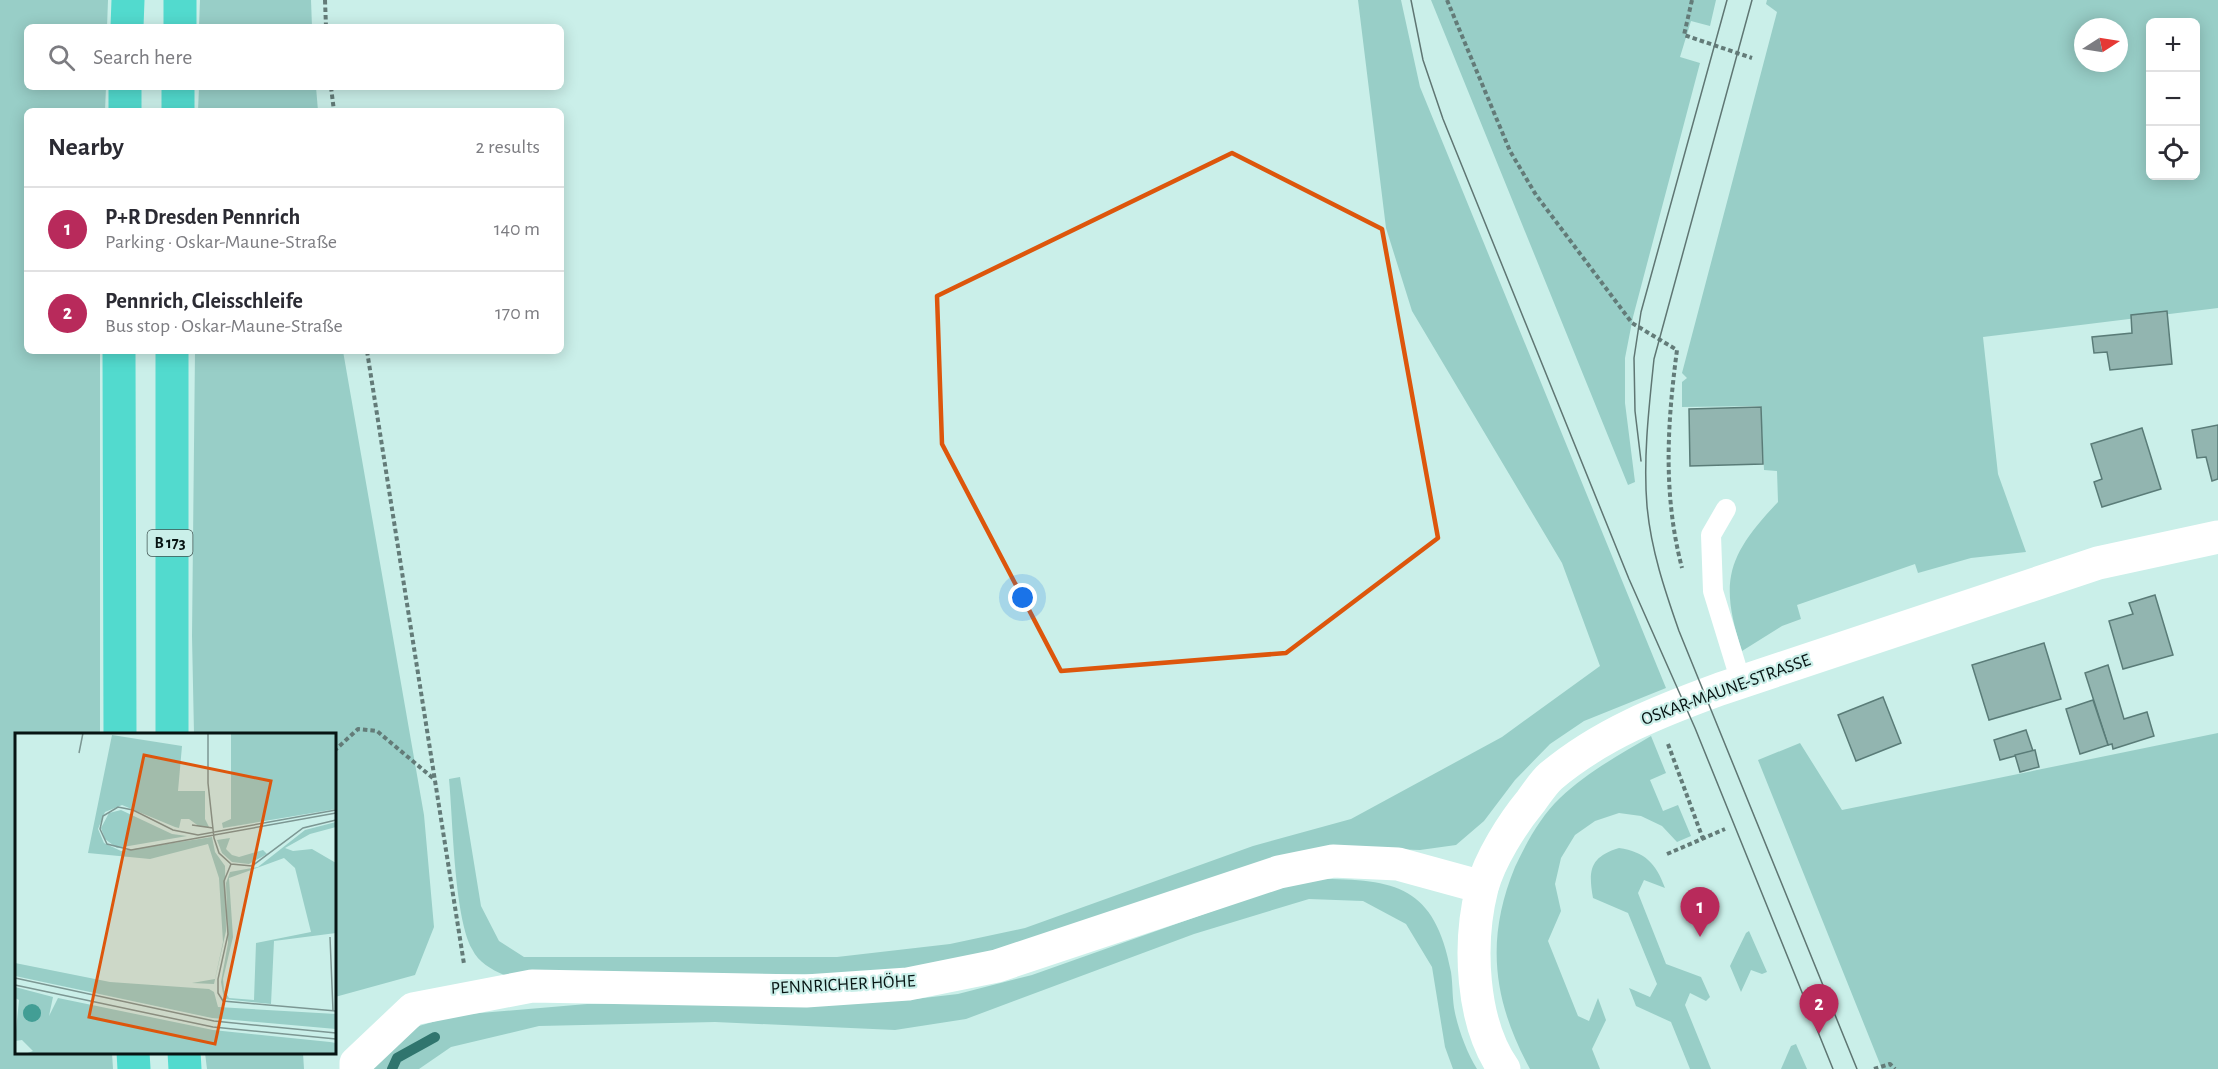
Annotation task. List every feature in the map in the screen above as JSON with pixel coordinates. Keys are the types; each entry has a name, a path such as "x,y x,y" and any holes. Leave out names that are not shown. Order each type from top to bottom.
{"highway":[{"path":"127,24 128,0"},
{"path":"180,0 180,24"},
{"path":"125,90 125,108"},
{"path":"178,90 178,108"},
{"path":"119,354 120,733"},
{"name":"B 173","path":"172,354 172,733"},
{"path":"133,1054 134,1069"},
{"path":"184,1054 185,1069"}],"street":[{"name":"OSKAR-MAUNE-STRASSE","path":"1504,1069 1480,1016 1473,960 1482,887 1512,825 1549,777 1597,741 1661,711 1741,682 2098,563 2218,537"},
{"name":"PENNRICHER HÖHE","path":"356,1069 356,1063 413,1009 532,986 806,990 908,984 997,966 1279,872 1333,861 1398,864 1482,887"}],"lane":[{"path":"1726,509 1711,535 1713,591 1741,682"}],"path":[{"path":"325,0 326,24"},
{"path":"1447,0 1510,151 1536,195 1632,323 1677,350 1668,419 1668,475 1675,539 1683,572"},
{"path":"1692,0 1684,35 1752,58"},
{"path":"332,90 334,108"},
{"path":"367,354 469,998"},
{"path":"336,749 358,729 377,731 435,780"},
{"path":"1673,736 1666,739 1703,839"},
{"path":"1667,854 1725,830"},
{"path":"1874,1069 1890,1064 1895,1069"}],"highlighted area":[{"path":"1232,153 1382,229 1438,538 1286,653 1061,671 942,444 937,296"}],"shaded area":[{"path":"0,0 108,0 107,24 24,24 24,90 106,90 105,108 24,108 24,354 100,354 100,733 15,733 15,1054 112,1054 113,1069 0,1069"},
{"path":"200,0 311,0 312,24 199,24"},
{"path":"1358,0 1401,0 1420,87 1666,688 1584,721 1550,744 1515,780 1484,821 1456,845 1420,850 1360,848 1035,944 929,967 835,974 504,975 482,962 472,949 461,914 455,867 449,779 460,777 481,906 499,941 524,957 837,957 950,944 1025,928 1253,846 1351,819 1502,737 1600,666 1562,563 1412,311 1386,228"},
{"path":"1431,0 1716,0 1710,26 1691,21 1680,57 1700,63 1633,317 1625,358 1625,403 1635,482 1628,485"},
{"path":"1767,0 2218,0 2218,308 1983,337 1998,474 2026,552 1971,558 1918,573 1915,564 1797,605 1801,619 1782,626 1742,651 1731,606 1732,570 1748,538 1778,502 1777,471 1764,470 1761,406 1682,407 1682,382 1687,378 1682,373 1777,12 1766,4"},
{"path":"199,90 316,90 318,108 198,108"},
{"path":"195,354 344,354 424,815 434,927 415,975 336,997 336,733 194,733 192,636"},
{"path":"2218,733 2218,1069 1882,1069 1758,760 1800,743 1842,810"},
{"path":"1651,736 1666,773 1650,780 1663,811 1678,805 1691,836 1677,842 1662,826 1641,816 1619,813 1595,821 1575,835 1561,858 1555,884 1561,911 1548,941 1578,1016 1589,1021 1598,998 1606,1020 1592,1049 1600,1069 1530,1069 1508,1019 1497,970 1499,920 1515,867 1534,830 1560,798 1592,772"},
{"path":"1619,848 1643,856 1653,865 1662,879 1665,888 1644,880 1638,893 1666,964 1701,977 1710,997 1706,1001 1690,993 1685,1005 1711,1069 1690,1069 1671,1022 1636,1006 1629,988 1650,997 1657,984 1628,913 1593,898 1591,888 1591,872 1597,860"},
{"path":"1318,879 1369,881 1390,886 1408,893 1422,905 1434,921 1444,943 1451,972 1453,1003 1457,1020 1477,1069 1453,1069 1445,1047 1432,967 1406,924 1363,901 1309,899 1194,934 966,1019 895,1030 715,1022 539,1026 451,1047 419,1069 373,1069 387,1044 419,1026 456,1015 587,1004 915,999 958,994 1032,975 1286,885"},
{"path":"1749,931 1767,972 1762,974 1751,970 1741,992 1730,966"},
{"path":"1796,1044 1807,1069 1781,1069 1791,1046"},
{"path":"205,1054 303,1054 304,1069 207,1069"}],"building":[{"path":"2167,311 2172,364 2110,370 2107,352 2094,353 2092,337 2132,333 2131,315"},
{"path":"1761,407 1763,464 1690,466 1689,409"},
{"path":"2218,425 2218,479 2212,481 2206,457 2197,458 2192,430"},
{"path":"2142,428 2161,489 2102,507 2094,482 2102,479 2091,444"},
{"path":"2155,595 2173,655 2123,669 2109,621 2133,614 2129,603"},
{"path":"2044,643 2061,699 1989,720 1972,665"},
{"path":"2108,665 2124,719 2147,712 2154,736 2113,749 2112,744 2108,745 2085,673"},
{"path":"1883,697 1901,743 1856,761 1838,715"},
{"path":"2093,700 2108,745 2080,754 2066,709"},
{"path":"2026,730 2033,751 2000,760 1994,740"},
{"path":"2035,750 2039,767 2020,772 2015,755"}],"waterway":[{"path":"392,1069 397,1058 435,1037"}],"tram line":[{"path":"1411,0 1423,60 1443,119 1629,579 1695,728 1833,1069"},
{"path":"1641,461 1635,411 1634,358 1641,312 1727,0"},
{"path":"1752,0 1654,359 1646,451 1647,506 1655,554 1679,631 1857,1069"}],"place":[{"name":"P+R Dresden Pennrich","path":"1700,937"},
{"name":"Pennrich, Gleisschleife","path":"1819,1034"}]}
